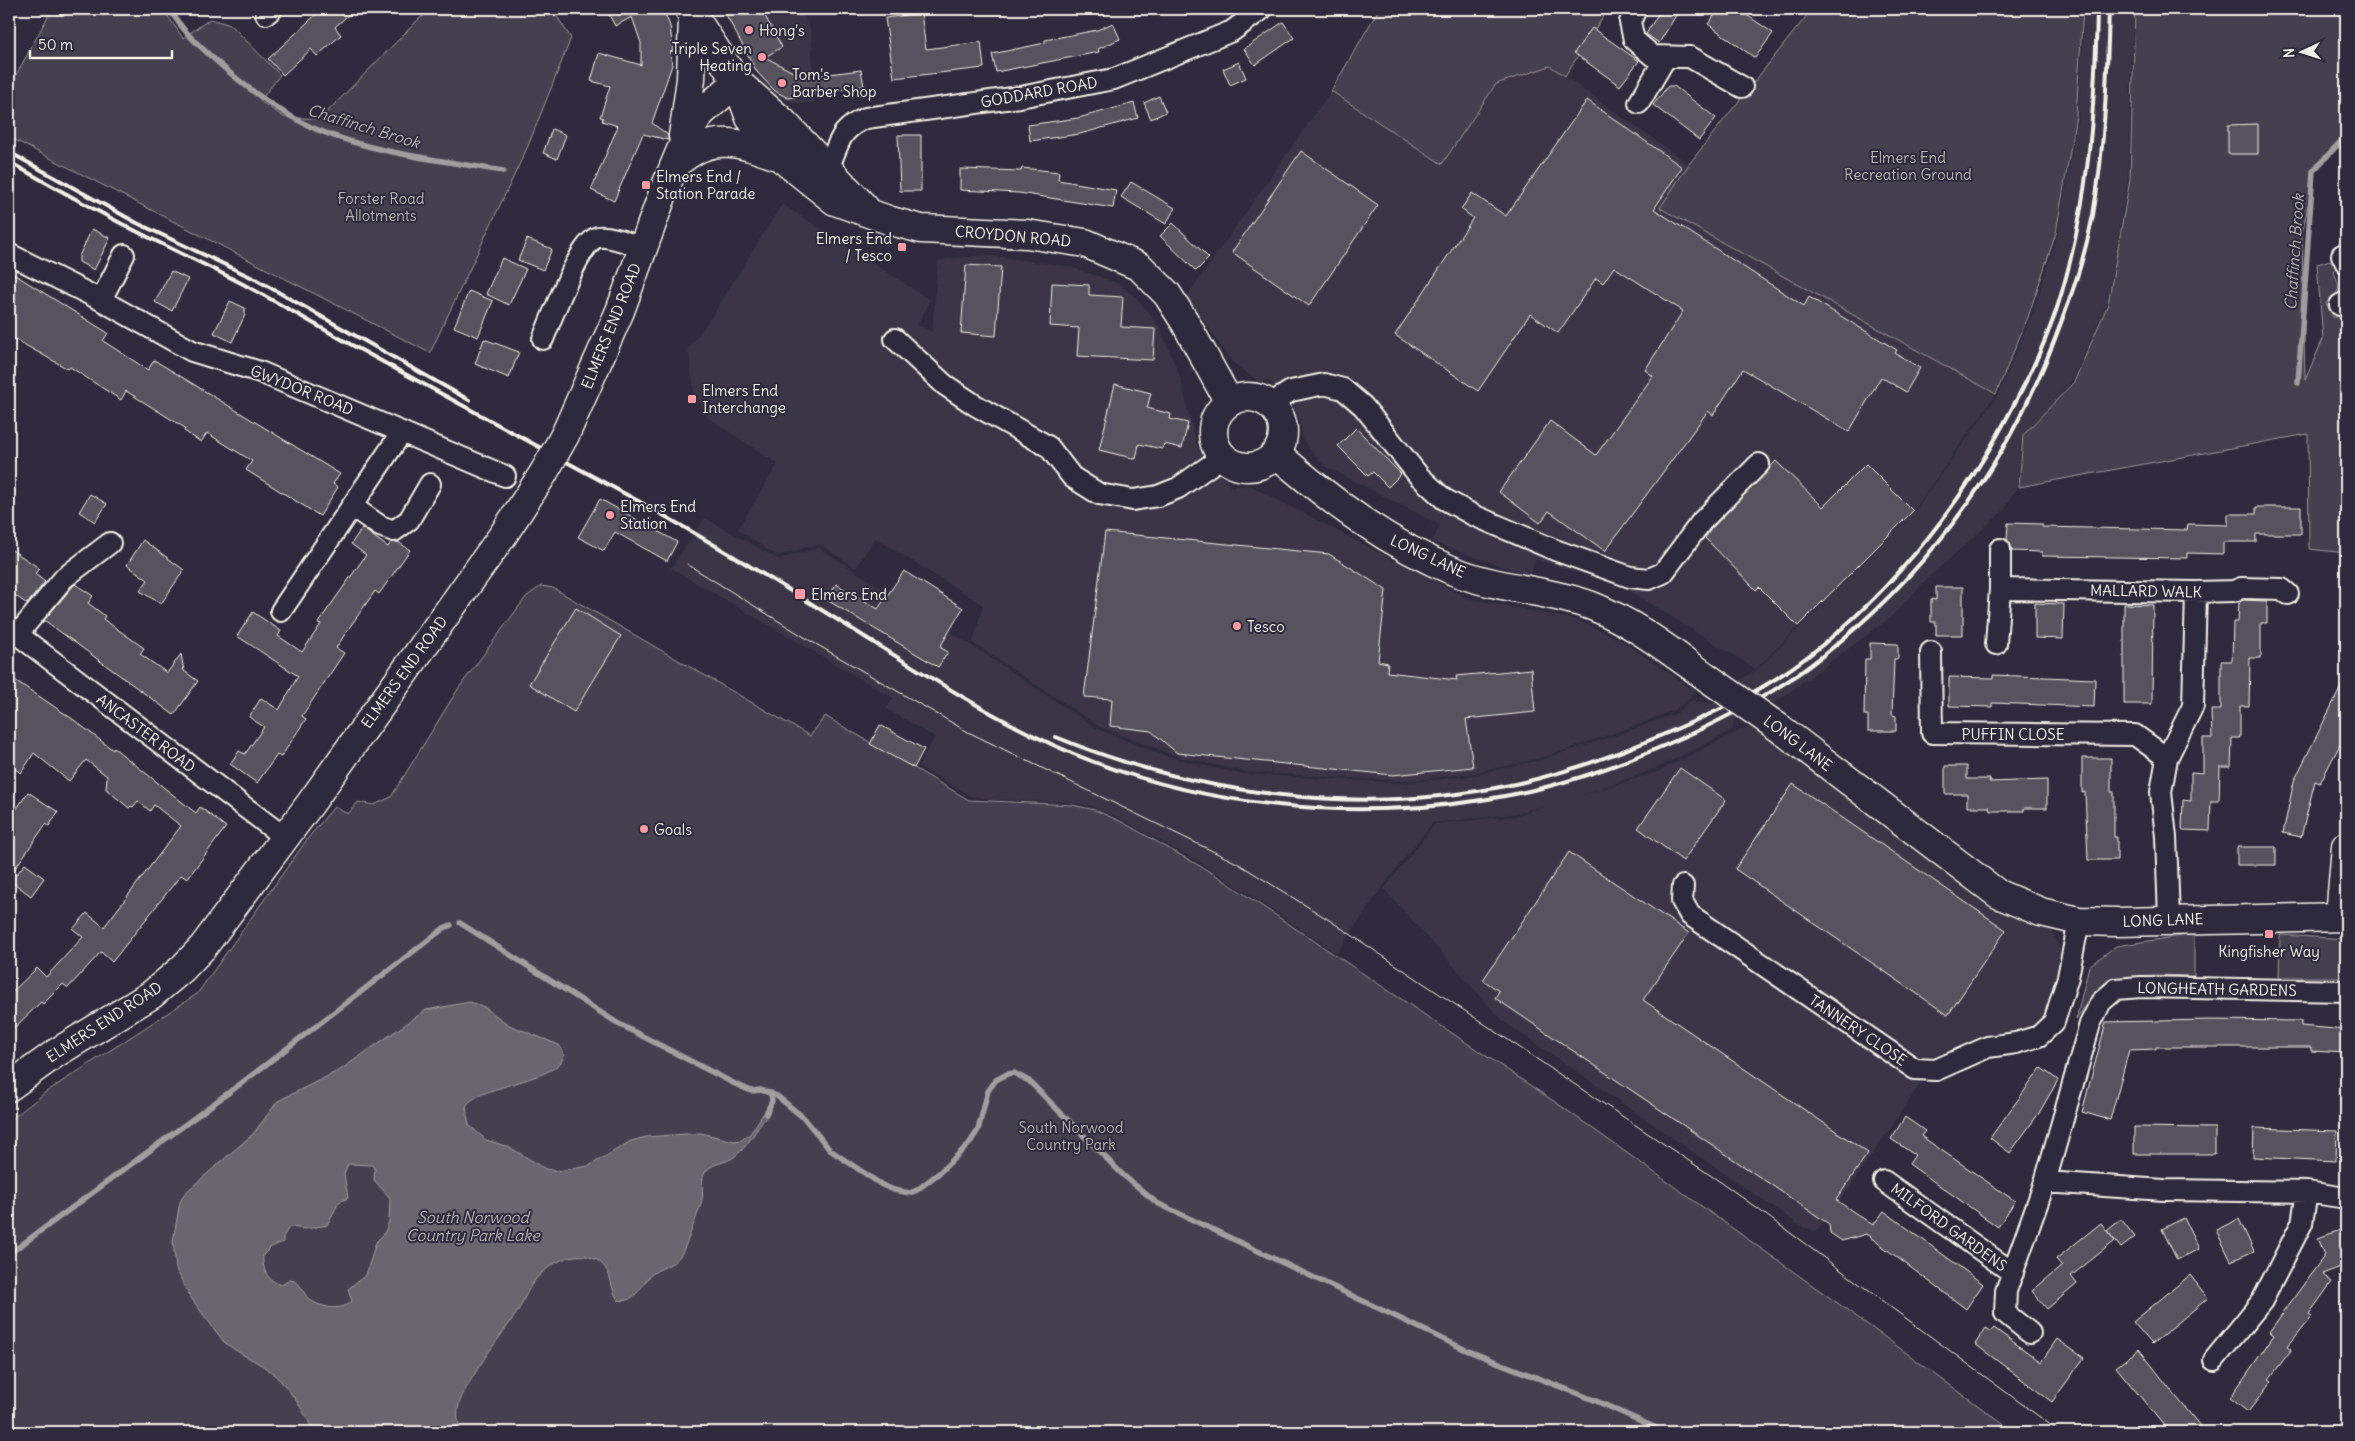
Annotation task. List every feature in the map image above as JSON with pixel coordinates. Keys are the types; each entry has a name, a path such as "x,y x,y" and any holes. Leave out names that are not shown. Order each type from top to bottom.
{"main road":[{"name":"CROYDON ROAD","path":"691,12 737,82 750,118 780,157 835,201 921,229 1027,234 1076,241 1114,254 1140,267 1167,294 1185,322 1229,402"},
{"path":"677,163 691,79 691,12"},
{"name":"CROYDON ROAD","path":"737,82 782,121 871,214"},
{"name":"ELMERS END ROAD","path":"11,1083 151,995 182,969 203,947 284,838 503,535 543,474 565,434 620,311 689,131 701,114 737,82"},
{"path":"677,163 690,152 712,143 744,144 780,157"},
{"path":"1249,397 1261,399 1270,404 1278,413 1284,430 1282,443 1277,454 1267,463 1252,468 1240,467 1222,457 1216,446 1213,429 1216,417 1229,402 1249,397"},
{"name":"LONG LANE","path":"1277,454 1324,496 1404,547 1458,572 1592,606 1644,634 1782,730 1998,894 2041,912 2078,921 2343,917"},
{"path":"2343,917 2346,846"}],"street":[{"name":"GODDARD ROAD","path":"828,168 838,140 844,131 866,118 1020,97 1114,79 1232,31 1262,9"},
{"path":"1636,9 1630,22 1634,40 1653,56 1690,57 1742,87"},
{"path":"1639,103 1666,57"},
{"path":"543,338 578,258 595,237 604,237 643,248"},
{"name":"GWYDOR ROAD","path":"9,254 102,300 192,351 260,372 505,476"},
{"path":"102,300 124,254"},
{"path":"895,340 945,385 975,405 1049,446 1072,477 1099,494 1132,500 1158,496 1178,488 1222,457"},
{"path":"1270,404 1291,390 1324,384 1343,389 1362,406 1419,476 1444,499 1473,515 1555,550 1630,578 1649,579 1663,573 1702,521 1759,464"},
{"path":"281,611 402,432"},
{"path":"352,507 380,526 394,531 409,520 430,484"},
{"path":"13,631 64,578 110,543"},
{"path":"1996,644 2000,589 2000,549"},
{"name":"MALLARD WALK","path":"2000,589 2196,592 2234,591 2241,588 2282,589 2288,594"},
{"path":"2169,920 2166,837 2161,792 2167,758 2193,706 2196,592"},
{"name":"ANCASTER ROAD","path":"13,631 284,838"},
{"name":"PUFFIN CLOSE","path":"1931,652 1932,733 2135,734 2167,758"},
{"name":"TANNERY CLOSE","path":"1683,886 1682,901 1690,916 1915,1069 1936,1070 1988,1047 2016,1043 2039,1036 2054,1022 2068,977 2078,921"},
{"name":"LONGHEATH GARDENS","path":"2030,1333 2005,1313 2006,1292 2045,1182 2090,1024 2101,1002 2116,989 2140,987 2346,991"},
{"name":"MILFORD GARDENS","path":"1884,1181 2013,1273"},
{"path":"2045,1182 2164,1190 2307,1192 2346,1198"},
{"path":"2214,1360 2262,1301 2302,1222 2307,1192"}],"shaded area":[{"path":"720,9 802,9 811,32 815,102 799,104 782,99 766,89"},
{"path":"2085,9 2133,9 2128,178 2107,302 2072,381 2021,438 2017,486 2004,510 1929,577 1890,618 1772,705 1767,702 1734,720 1733,730 1655,769 1579,796 1657,772 1749,726 1996,903 2052,931 2062,955 2052,1007 2041,1024 1986,1038 1941,1054 1843,1197 1816,1231 1802,1227 1503,1021 1384,889 1435,824 1516,816 1545,806 1512,814 1432,823 1381,889 1337,953 1208,867 1121,819 1091,806 1067,802 993,800 971,796 918,766 935,737 887,709 893,698 671,568 705,518 778,559 819,548 974,647 1097,729 1168,757 1240,774 1402,783 1471,776 1540,760 1623,733 1677,713 1690,701 1713,704 1745,686 1738,681 1758,669 1914,512 1998,395 2032,315 2058,233 2078,116"},
{"path":"1550,66 1689,164 1661,208 1996,394 1913,511 1756,669 1625,588 1535,559 1530,576 1432,542 1440,525 1323,465 1303,441 1299,419 1268,380 1260,383 1232,362 1187,296 1331,91 1442,164 1496,84"},
{"path":"782,204 930,300 918,325 932,332 938,260 986,255 1071,267 1115,282 1137,298 1159,326 1180,377 1197,446 1231,487 1249,485 1467,598 1577,620 1619,639 1697,692 1676,709 1635,726 1541,758 1473,773 1406,781 1245,772 1176,756 1102,728 973,643 983,605 875,538 856,568 819,544 777,556 738,529 778,464 708,418 694,392 688,349 712,316"}],"green space":[{"name":"Forster Road Allotments","path":"52,9 163,9 183,38 210,19 231,25 280,75 260,101 284,117 320,119 419,19 433,9 552,9 571,38 528,146 430,353 9,137 9,88"},
{"path":"1379,9 1608,9 1565,76 1550,66 1496,84 1442,164 1331,91"},
{"name":"Elmers End Recreation Ground","path":"1812,9 2083,9 2076,116 2056,233 2028,317 1996,394 1660,208 1689,164"},
{"path":"2135,9 2346,9 2346,136 2316,164 2302,235 2305,380 2323,339 2317,264 2330,260 2336,268 2333,271 2338,285 2337,293 2326,303 2334,318 2346,312 2346,553 2309,549 2308,434 2019,487 2023,435 2074,382 2108,304 2130,179"},
{"name":"South Norwood Country Park","path":"541,586 553,588 810,736 825,716 969,800 1072,805 1095,810 1122,822 1214,874 1561,1106 1864,1322 2014,1432 9,1432 9,1121 46,1092 197,994 308,838 334,807 348,814 358,802 374,805 391,797 458,689 526,597"},
{"path":"2194,934 2194,976 2154,975 2127,977 2114,981 2103,986 2093,994 2076,1020 2089,966 2116,946"},
{"path":"2280,935 2346,939 2346,977 2279,977"}],"water":[{"name":"South Norwood Country Park Lake","path":"470,1002 484,1007 509,1025 559,1045 563,1056 557,1066 526,1080 488,1092 473,1099 466,1107 469,1125 486,1140 509,1147 546,1169 557,1171 589,1166 631,1141 646,1137 701,1133 734,1141 741,1140 750,1134 763,1114 767,1116 739,1153 731,1159 707,1170 702,1181 701,1204 682,1253 674,1262 653,1273 640,1290 628,1300 618,1300 605,1267 592,1258 572,1256 553,1265 536,1279 516,1314 486,1355 460,1400 458,1415 462,1432 314,1432 298,1403 284,1384 267,1369 224,1342 191,1298 176,1269 173,1241 180,1202 185,1193 253,1134 278,1101 340,1070 426,1010","holes":["348,1164 372,1165 375,1169 374,1180 390,1198 389,1222 384,1234 376,1242 366,1275 348,1289 352,1301 343,1307 337,1308 319,1305 309,1299 300,1285 294,1281 290,1280 281,1285 272,1280 266,1273 263,1265 263,1255 271,1247 283,1242 283,1237 289,1227 305,1229 327,1225 339,1202 348,1198 344,1174"]}],"building":[{"path":"322,9 355,9 335,27 341,35 317,56 311,49 283,75 268,59"},
{"path":"606,9 663,9 670,26 673,51 670,52 672,65 652,123 668,135 668,140 643,134 614,201 591,190 618,126 602,121 603,118 600,117 610,86 591,81 599,53 641,65 641,43 632,17 615,26"},
{"path":"723,9 761,9 782,47 765,57 804,77 861,70 864,86 788,98 775,91 757,72"},
{"path":"1661,9 1680,9 1659,43 1646,34"},
{"path":"1719,9 1738,9 1773,33 1755,58 1708,24"},
{"path":"921,13 926,49 981,42 984,68 894,78 885,18"},
{"path":"1283,22 1294,38 1255,65 1244,49"},
{"path":"1113,23 1120,39 1098,49 1099,52 996,72 992,54 1045,43 1045,40 1097,30"},
{"path":"1592,28 1639,61 1620,86 1574,53"},
{"path":"1239,62 1246,78 1230,85 1223,69"},
{"path":"1668,86 1674,86 1716,118 1699,140 1653,105"},
{"path":"1159,96 1166,112 1151,119 1144,103"},
{"path":"1587,100 1682,167 1654,209 1804,306 1809,297 1897,350 1895,353 1920,368 1906,392 1881,377 1849,432 1743,369 1713,415 1708,411 1605,551 1549,511 1540,523 1499,492 1550,421 1596,455 1653,376 1645,370 1683,311 1614,267 1603,283 1596,278 1558,333 1530,314 1478,391 1395,335 1473,218 1461,209 1472,193 1506,216"},
{"path":"1134,103 1138,118 1080,134 1030,141 1028,125 1078,118"},
{"path":"2258,124 2258,154 2228,154 2228,125"},
{"path":"552,129 566,135 557,159 543,153"},
{"path":"898,135 921,135 921,191 900,191"},
{"path":"1301,151 1378,205 1309,306 1232,252"},
{"path":"1022,168 1059,172 1058,180 1116,190 1113,208 1019,193 960,190 960,169 1021,171"},
{"path":"1131,182 1175,208 1166,224 1121,197"},
{"path":"1173,223 1209,258 1196,271 1160,236"},
{"path":"92,229 110,238 94,270 79,262 79,256"},
{"path":"527,239 552,249 543,270 518,260"},
{"path":"502,258 526,269 509,305 486,294"},
{"path":"966,265 1001,267 996,336 961,333"},
{"path":"9,271 108,333 103,341 148,370 154,360 340,474 333,484 338,487 320,516 246,470 252,461 207,433 201,442 184,431 185,428 126,391 121,400 70,367 68,369 9,336"},
{"path":"171,271 188,279 172,311 155,302"},
{"path":"1052,283 1089,285 1089,295 1123,297 1121,327 1155,329 1153,360 1077,356 1079,328 1050,326"},
{"path":"469,291 493,301 478,337 454,327"},
{"path":"230,301 245,308 245,315 232,342 214,333"},
{"path":"484,339 519,352 509,378 475,364"},
{"path":"1115,384 1151,393 1147,408 1171,414 1170,419 1188,423 1182,448 1164,444 1162,449 1139,444 1136,459 1099,450"},
{"path":"1356,428 1401,474 1388,487 1373,472 1368,476 1338,446"},
{"path":"1776,461 1823,507 1866,464 1913,511 1798,626 1759,587 1756,590 1705,538 1711,529"},
{"path":"90,494 107,504 95,522 79,512"},
{"name":"Elmers End Station","path":"600,499 677,542 667,561 615,532 604,551 578,537"},
{"path":"2256,507 2301,507 2301,534 2256,534 2256,542 2223,542 2223,554 2187,553 2187,558 2042,556 2042,552 2012,551 2007,540 2008,523 2042,524 2042,527 2187,530 2188,524 2228,525 2228,514 2256,514"},
{"path":"362,528 388,547 391,542 398,542 410,550 379,594 375,591 347,631 336,648 344,653 302,716 306,719 281,757 277,755 257,783 230,764 239,751 245,754 264,727 249,717 261,698 279,710 298,676 237,636 253,612 281,631 278,636 302,652 321,624 318,623 366,555 351,544"},
{"name":"Tesco","path":"1105,532 1329,554 1386,590 1378,661 1388,663 1387,672 1457,680 1456,676 1531,669 1535,712 1466,719 1473,767 1393,775 1177,753 1151,731 1110,726 1112,699 1084,697"},
{"path":"143,540 184,570 161,604 140,591 148,580 127,565"},
{"path":"9,548 39,568 35,574 45,582 27,604 9,591"},
{"path":"904,571 963,608 940,647 948,652 938,667 827,600 836,584 878,609"},
{"path":"75,584 93,596 88,603 105,616 103,619 144,648 140,654 167,673 181,654 184,671 198,681 174,715 44,620"},
{"path":"1936,587 1963,587 1963,635 1936,635 1936,622 1931,622 1931,599 1936,600"},
{"path":"2243,600 2267,601 2267,623 2261,623 2261,658 2250,658 2249,706 2240,706 2240,738 2232,738 2231,767 2220,767 2219,801 2211,801 2210,831 2182,830 2183,800 2191,801 2191,772 2203,773 2203,738 2212,738 2211,710 2221,710 2221,661 2232,661 2233,622 2238,622 2239,602"},
{"path":"2035,603 2064,604 2063,639 2035,638"},
{"path":"2124,604 2153,605 2152,704 2124,704"},
{"path":"576,608 621,636 574,712 529,684"},
{"path":"1870,643 1898,644 1898,659 1894,659 1892,715 1896,716 1896,731 1868,731 1868,715 1864,715 1865,659 1870,659"},
{"path":"1993,675 2095,679 2094,707 1992,703 1992,707 1949,706 1949,677 1993,678"},
{"path":"9,676 74,720 113,750 114,748 196,813 200,807 226,827 187,879 181,875 112,962 101,952 68,988 63,984 9,1033 9,995 37,968 46,977 83,937 73,929 87,913 104,927 181,826 154,805 150,811 138,801 133,807 129,808 106,789 107,776 86,760 69,781 34,753 21,773 9,765"},
{"path":"2346,677 2346,733 2320,783 2315,781 2301,837 2283,833 2294,781"},
{"path":"880,725 924,749 914,768 870,744"},
{"path":"2082,758 2111,758 2111,792 2114,792 2114,837 2117,837 2117,860 2088,860 2085,792 2082,793"},
{"path":"1945,766 1967,766 1967,779 1990,779 1989,782 2047,780 2047,808 2024,808 2024,811 1990,811 1989,807 1967,807 1967,794 1945,794"},
{"path":"1680,768 1726,800 1683,861 1638,828"},
{"path":"1793,784 2006,930 1948,1015 1735,869"},
{"path":"28,792 58,812 49,826 46,824 9,877 9,804 16,810"},
{"path":"2237,847 2276,847 2276,865 2237,865"},
{"path":"1569,852 1689,933 1643,1000 1868,1153 1836,1200 1873,1225 1884,1211 1983,1284 1966,1309 1866,1234 1842,1241 1830,1233 1829,1224 1495,998 1499,991 1483,980"},
{"path":"25,864 44,878 31,896 11,881"},
{"path":"2301,1021 2301,1026 2346,1030 2346,1053 2311,1051 2311,1047 2156,1047 2156,1049 2129,1050 2110,1120 2082,1112 2106,1022"},
{"path":"2041,1068 2058,1080 2039,1113 2010,1153 1990,1138"},
{"path":"1905,1117 1925,1131 1921,1136 2015,1201 1998,1227 1909,1164 1915,1155 1891,1139"},
{"path":"2134,1127 2215,1128 2215,1154 2134,1154"},
{"path":"2254,1128 2337,1131 2336,1161 2253,1157"},
{"path":"2184,1218 2199,1249 2177,1260 2162,1229"},
{"path":"2121,1219 2135,1237 2121,1248 2107,1231"},
{"path":"2239,1219 2254,1251 2231,1261 2216,1230"},
{"path":"2101,1223 2115,1241 2071,1276 2077,1284 2047,1309 2032,1291 2062,1266 2056,1259"},
{"path":"2346,1228 2346,1265 2322,1274 2332,1282 2309,1314 2312,1316 2288,1346 2292,1349 2269,1379 2272,1381 2248,1412 2230,1398 2274,1335 2269,1332 2325,1255 2318,1238"},
{"path":"2190,1275 2208,1298 2152,1344 2133,1322"},
{"path":"1986,1328 1991,1331 1994,1328 2041,1362 2057,1339 2084,1358 2052,1402 1975,1344"},
{"path":"2139,1349 2205,1432 2169,1432 2116,1367"}],"waterway":[{"name":"Chaffinch Brook","path":"170,9 187,33 223,67 268,102 305,124 340,138 386,151 503,171"},
{"name":"Chaffinch Brook","path":"2298,383 2313,171 2346,136"},
{"path":"460,923 619,1024 733,1083 751,1091 761,1090 777,1096 804,1118 830,1150 882,1185 894,1190 910,1193 917,1190 939,1173 969,1144 978,1130 988,1091 996,1080 1007,1074 1014,1073 1029,1081 1123,1175 1157,1203 1464,1349"},
{"path":"9,1254 243,1082 444,928 451,925"},
{"path":"766,1114 772,1101 771,1093"},
{"path":"1466,1350 1594,1400 1654,1427 1651,1432"}],"tram line":[{"path":"687,564 809,640 968,732 1237,863 1329,920 1728,1187 2060,1432"}],"railway":[{"path":"1056,737 1111,757 1167,774 1224,786 1282,795 1340,799 1399,799 1457,794 1534,780 1573,769 1630,748 1737,701 1777,678 1810,655 1842,629 1872,600 1928,538 1953,504 1997,436 2044,343 2067,274 2083,200 2092,124 2097,9"},
{"path":"9,162 115,220 241,283 640,502 700,536 955,693 1065,750 1147,780 1259,803 1316,808 1373,809 1430,806 1487,799 1542,788 1582,777 1659,748 1697,731 1770,692 1804,670 1875,611 1910,575 1971,498 1998,456 2022,413 2043,367 2076,281 2087,242 2097,189 2103,138 2109,9"},
{"path":"9,152 137,223 255,279 469,400"}],"place":[{"name":"Hong's","path":"749,30"},
{"name":"Triple Seven Heating","path":"762,57"},
{"name":"Tom's Barber Shop","path":"782,83"},
{"name":"Elmers End / Station Parade","path":"646,185"},
{"name":"Elmers End / Tesco","path":"902,247"},
{"name":"Elmers End Interchange","path":"692,399"},
{"name":"Elmers End Station","path":"610,515"},
{"name":"Elmers End","path":"800,594"},
{"name":"Tesco","path":"1237,626"},
{"name":"Goals","path":"644,829"},
{"name":"Kingfisher Way","path":"2269,934"}]}
